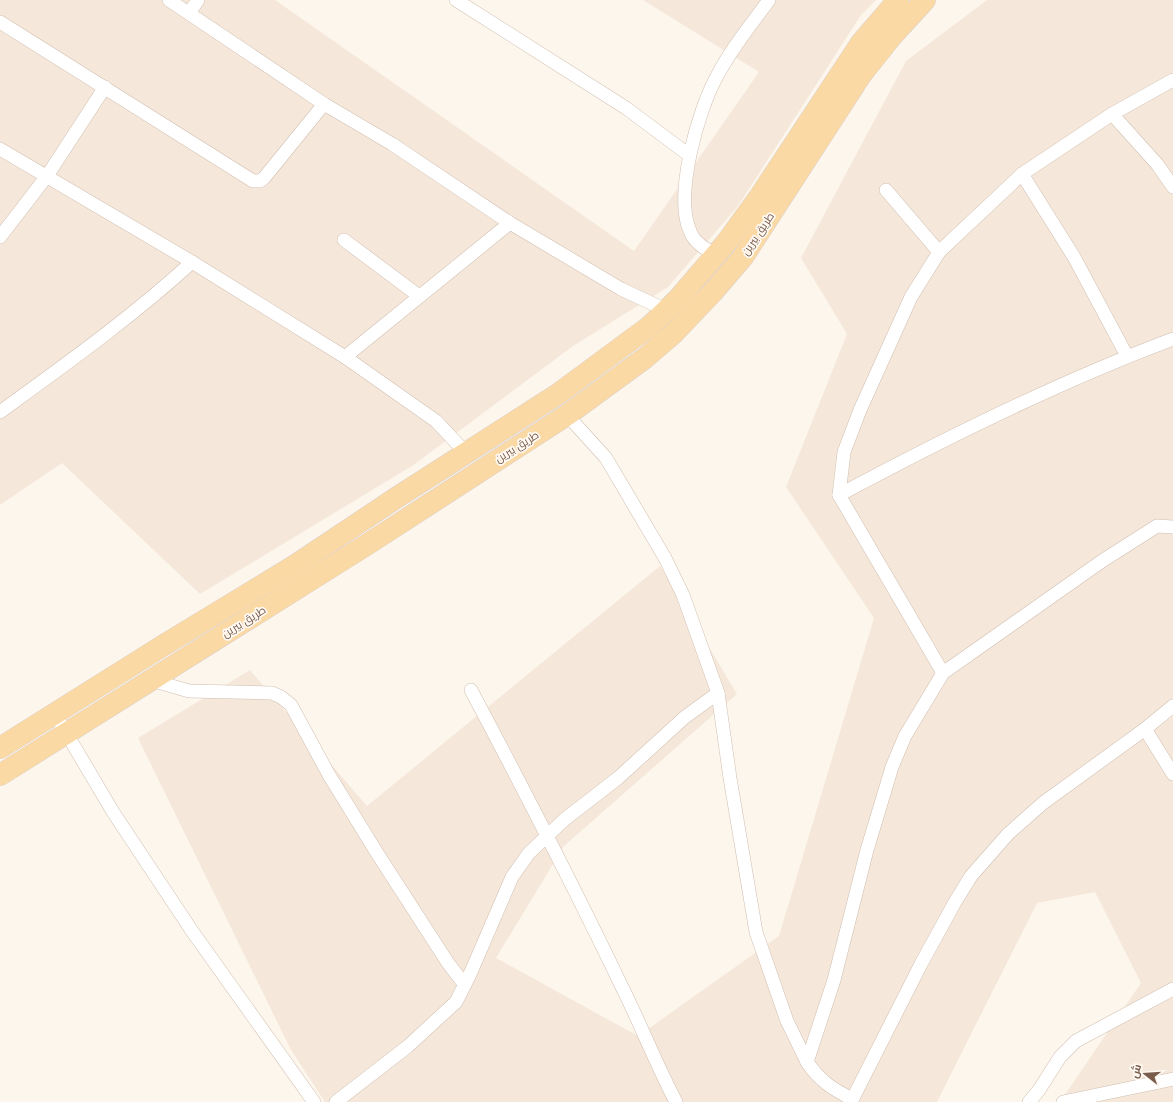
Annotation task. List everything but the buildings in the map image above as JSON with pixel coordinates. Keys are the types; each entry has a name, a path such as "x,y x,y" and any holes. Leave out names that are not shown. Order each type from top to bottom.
{"main road":[{"name":"طريق بيرين","path":"0,748 164,645 294,566 594,369 650,326 717,255 758,199 861,43 898,0"},
{"name":"طريق بيرين","path":"0,775 371,542 567,415 645,358 673,334 712,293 743,257 861,75 892,36 925,0"},
{"path":"360,523 371,542"}],"street":[{"path":"169,0 324,104 392,144 510,223 621,290 666,310"},
{"path":"189,13 198,0"},
{"path":"456,0 626,108 689,155"},
{"path":"717,255 700,245 689,231 686,204 689,155 693,139 715,79 727,59 769,0"},
{"path":"0,22 253,181 260,181 264,178 324,104"},
{"path":"943,673 839,495 844,452 860,410 912,297 939,252 1022,174 1112,114 1173,80"},
{"path":"0,236 48,176 105,87"},
{"path":"1112,114 1157,164 1173,187"},
{"path":"0,149 192,262 345,357 436,421 466,453"},
{"path":"1022,174 1074,256 1127,356"},
{"path":"886,190 939,252"},
{"path":"345,357 510,223"},
{"path":"344,240 419,296"},
{"path":"0,412 74,359 146,303 192,262"},
{"path":"839,495 919,452 1127,356 1173,339"},
{"path":"567,415 606,458 665,558 683,595 718,694 730,778 756,932 787,1021 807,1062 817,1077 831,1088 851,1100 921,964 955,902 972,876 1008,834 1043,803 1145,729 1173,706"},
{"path":"807,1062 834,980 867,850 892,767 905,736 943,673 1108,557 1157,526 1166,525 1173,527"},
{"path":"151,680 189,691 272,693 281,696 292,705 329,775 377,853 448,963 465,985"},
{"path":"470,690 623,989 654,1059 676,1102"},
{"path":"336,1102 407,1047 456,1002 465,985 512,877 529,853 565,819 629,769 685,717 718,694"},
{"path":"55,714 112,812 309,1100"},
{"path":"1145,729 1173,774"},
{"path":"1029,1102 1039,1090 1060,1057 1076,1041 1173,989"},
{"path":"1063,1102 1173,1079"}],"shaded area":[{"path":"0,0 275,0 634,251 759,72 643,0 876,0 861,15 738,206 668,287 573,346 412,466 200,594 62,463 0,505"},
{"path":"987,0 1173,0 1173,1102 1060,1102 1141,983 1095,892 1037,903 937,1102 325,1102 291,1050 138,738 250,670 367,806 660,566 737,694 564,846 496,958 638,1036 779,936 874,618 786,487 847,334 801,258 906,61"}]}
